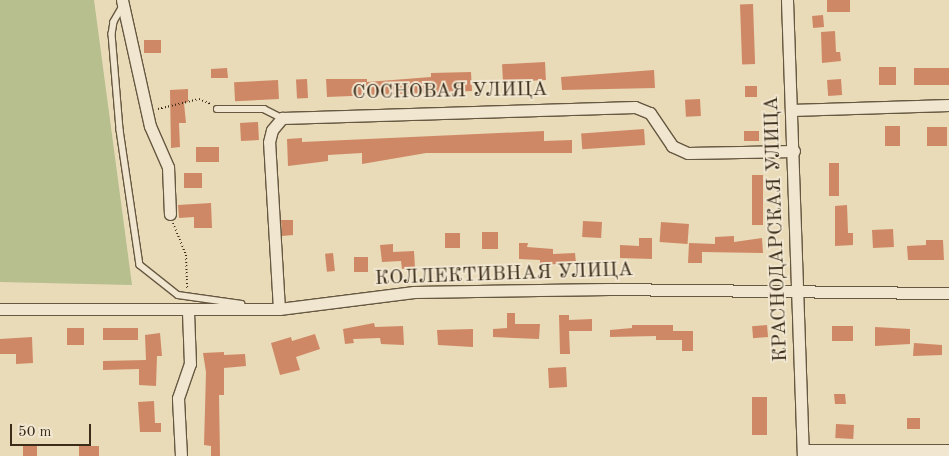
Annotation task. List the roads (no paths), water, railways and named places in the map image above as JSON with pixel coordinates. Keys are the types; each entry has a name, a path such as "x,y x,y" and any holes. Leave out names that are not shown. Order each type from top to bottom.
{"street":[{"name":"КРАСНОДАРСКАЯ УЛИЦА","path":"787,0 794,151 803,453"},
{"path":"123,3 146,110 168,167 170,214"},
{"path":"791,110 949,105"},
{"name":"СОСНОВАЯ УЛИЦА","path":"282,118 635,107 650,113 672,146 688,153 794,151"},
{"path":"280,309 269,142 272,130 282,118"},
{"name":"КОЛЛЕКТИВНАЯ УЛИЦА","path":"0,309 188,311 280,309 414,292 798,291 949,293"},
{"path":"181,456 178,398 190,364 188,311"},
{"path":"803,453 949,450"}],"lane":[{"path":"123,3 114,22 112,34 120,130 140,265 178,296 280,309"},
{"path":"217,109 264,109 282,118"}]}
